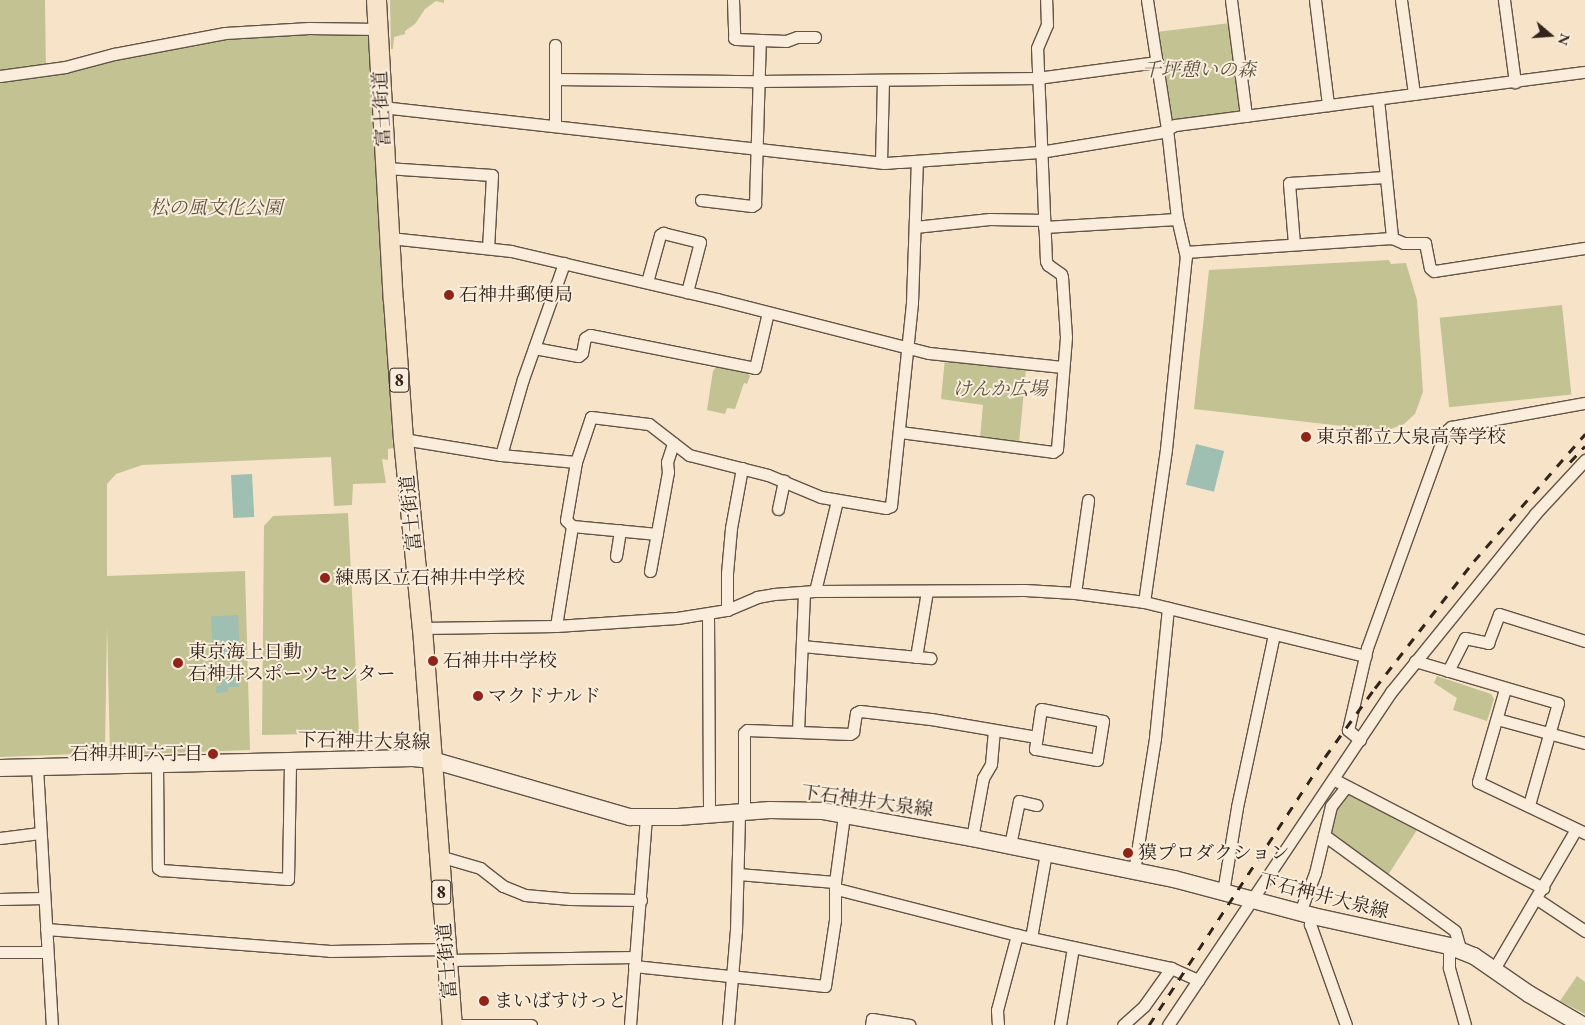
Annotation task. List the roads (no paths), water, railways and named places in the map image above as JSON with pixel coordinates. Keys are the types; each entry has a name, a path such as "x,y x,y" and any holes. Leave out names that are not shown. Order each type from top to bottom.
{"main road":[{"name":"富士街道","path":"376,0 403,439 422,628 452,1025"},
{"name":"下石神井大泉線","path":"0,768 158,762 413,758 432,760 630,817 646,818 798,810 844,815 1010,845 1134,871 1306,914 1454,947 1494,969 1529,994 1582,1025"}],"street":[{"path":"733,0 734,38 786,41 797,37 815,37"},
{"path":"900,432 1056,451 1062,367 1066,340 1062,278 1059,272 1046,264 1037,44 1047,25 1046,0"},
{"path":"1144,602 1166,449 1185,252 1177,219 1167,129 1147,0"},
{"path":"1231,0 1246,116"},
{"path":"1315,0 1328,105"},
{"path":"1401,0 1414,94"},
{"path":"1504,0 1514,82"},
{"path":"0,76 65,67 114,54 225,34 309,28 378,29"},
{"path":"701,200 754,206 758,148 760,40"},
{"path":"555,125 556,45"},
{"path":"555,79 759,81 1037,78 1157,62"},
{"path":"382,107 881,162 917,162 1040,152 1162,132 1175,125 1585,72"},
{"path":"881,162 883,80"},
{"path":"1378,99 1392,238"},
{"path":"556,626 572,526 565,516 576,462 589,420 595,416 649,424 689,455 784,481 836,501 886,508 891,506 908,348 917,162"},
{"path":"386,168 492,175 488,248"},
{"path":"1294,244 1289,183 1385,177"},
{"path":"915,227 990,219 1044,223 1177,219"},
{"path":"648,282 660,234 663,233 700,242 687,292"},
{"path":"390,238 488,248 564,263 648,282 929,353 1062,367"},
{"path":"1185,252 1392,238 1404,243 1426,243 1430,268 1434,270 1585,248"},
{"path":"501,455 534,348 564,263"},
{"path":"534,348 578,356 582,353 585,338 590,335 755,368 768,312"},
{"path":"1360,740 1348,730 1365,656 1445,432 1451,427 1585,403"},
{"path":"403,439 501,455 576,462"},
{"path":"650,571 668,472 667,462 673,443"},
{"path":"1168,1025 1391,692 1534,514 1585,460"},
{"path":"727,610 727,573 731,528 742,468"},
{"path":"778,509 784,481"},
{"path":"1075,592 1088,500"},
{"path":"798,731 802,646 809,592 836,501"},
{"path":"572,526 657,534"},
{"path":"616,556 620,530"},
{"path":"422,628 556,626 677,618 727,610 758,597 809,592 1025,590 1075,592 1144,602 1365,656"},
{"path":"916,657 927,591"},
{"path":"1134,871 1156,729 1168,608"},
{"path":"708,614 709,815"},
{"path":"1448,671 1465,638 1488,643 1499,614 1585,641"},
{"path":"1223,892 1239,797 1274,634"},
{"path":"802,646 930,658"},
{"path":"1415,661 1505,689 1511,689 1558,703 1530,805"},
{"path":"1494,969 1580,831 1530,805 1478,782 1505,689"},
{"path":"1041,709 1103,721 1097,760 1038,750 1035,747 1036,737 1041,709"},
{"path":"728,1025 742,813 745,731 852,734 856,713 860,711 931,719 1036,737"},
{"path":"1497,719 1585,743"},
{"path":"972,838 983,778 991,764 994,731"},
{"path":"158,762 158,868 161,870 288,879 290,760"},
{"path":"36,766 52,1025"},
{"path":"1333,779 1543,888"},
{"path":"1346,786 1331,806 1306,914 1346,1025"},
{"path":"1010,845 1019,801 1037,805"},
{"path":"46,929 330,951 634,962 732,976 825,986 835,920 836,886 844,815"},
{"path":"630,1025 646,818"},
{"path":"0,838 40,833"},
{"path":"1324,835 1455,930 1454,947 1449,968 1465,1025"},
{"path":"1031,938 1046,853"},
{"path":"439,856 480,868 503,886 525,895 570,899 641,900"},
{"path":"738,874 836,886 1031,938 1172,968 1198,980"},
{"path":"0,899 44,898"},
{"path":"1537,899 1585,931"},
{"path":"998,1025 997,1010 1017,934"},
{"path":"1060,1025 1073,947"},
{"path":"0,952 47,952"},
{"path":"1123,1025 1144,1006 1172,968"},
{"path":"871,1025 872,1020 910,1025"},
{"path":"452,1025 531,1025"}],"railway":[{"path":"1149,1025 1325,757 1375,688 1474,561 1585,434"},
{"path":"1570,462 1585,446"}],"place":[{"name":"石神井郵便局","path":"449,295"},
{"name":"東京都立大泉高等学校","path":"1306,437"},
{"name":"練馬区立石神井中学校","path":"325,578"},
{"name":"石神井中学校","path":"433,661"},
{"name":"東京海上日動 石神井スポーツセンター","path":"178,663"},
{"name":"マクドナルド","path":"478,696"},
{"name":"石神井町六丁目","path":"213,754"},
{"name":"獏プロダクション","path":"1128,853"},
{"name":"まいばすけっと","path":"484,1001"}],"park label":[{"name":"千坪憩いの森","path":"1199,70"},
{"name":"松の風文化公園","path":"216,208"},
{"name":"けんか広場","path":"1000,389"}]}
